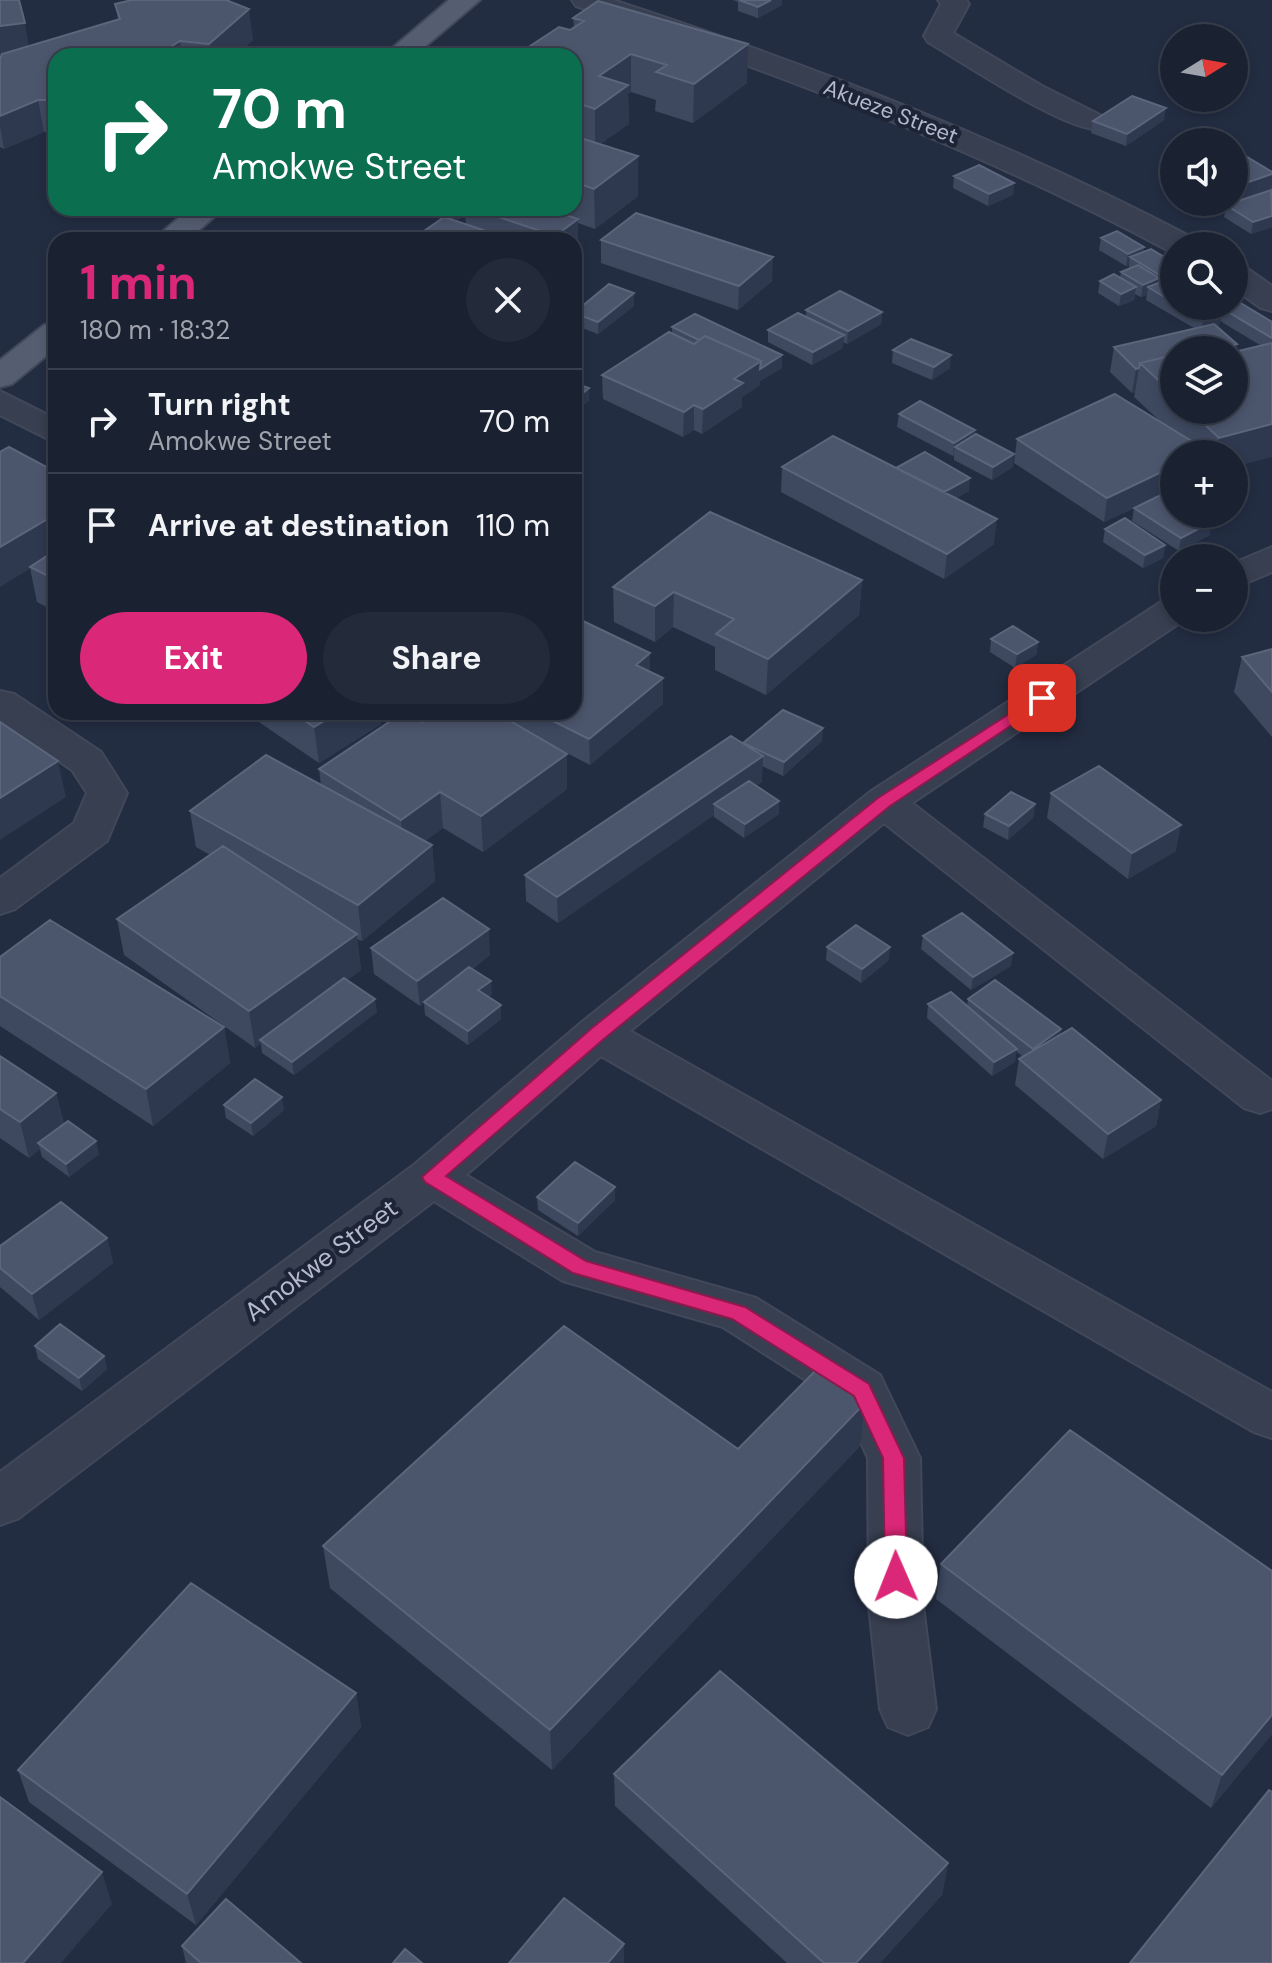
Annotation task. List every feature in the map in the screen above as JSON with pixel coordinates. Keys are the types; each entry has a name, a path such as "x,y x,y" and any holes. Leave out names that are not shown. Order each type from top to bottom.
{"main road":[{"path":"407,48 466,0"},
{"path":"179,232 199,216"},
{"path":"0,377 48,338"}],"street":[{"name":"Akueze Street","path":"586,0 695,35 1001,154 1107,203 1160,233"},
{"path":"952,0 955,4 938,36 1032,92 1094,123"},
{"path":"1248,269 1272,264"},
{"path":"1248,283 1272,301"},
{"path":"0,401 48,428"},
{"path":"1248,570 1272,558"},
{"name":"Amokwe Street","path":"0,1502 432,1177 598,1033 884,802 1160,619"},
{"path":"0,703 87,761 107,793 92,831 0,899"},
{"path":"884,802 1260,1096"},
{"path":"598,1033 1272,1417"},
{"path":"432,1177 580,1267 738,1312 862,1390 894,1458 896,1606 908,1709"}],"building":[{"path":"0,0 19,0 25,23 0,26"},
{"path":"132,0 226,0 249,9 209,44 180,41 168,48 48,48 48,100 38,100 0,116 2,54 120,19 115,4"},
{"path":"739,0 771,0 758,7"},
{"path":"598,1 748,44 694,84 656,72 667,65 631,54 599,76 628,85 595,109 582,105 582,48 527,48 559,27 570,30 584,21 573,18"},
{"path":"1132,96 1160,106 1160,112 1127,134 1093,121"},
{"path":"582,138 638,156 594,189 582,185"},
{"path":"1248,157 1272,172 1248,182"},
{"path":"979,165 1014,183 989,194 954,176"},
{"path":"1271,190 1272,216 1253,222 1243,216 1248,216 1248,198"},
{"path":"636,213 773,257 739,286 601,240"},
{"path":"496,216 569,216 578,219 560,232 543,232"},
{"path":"444,217 489,232 422,232"},
{"path":"1117,231 1144,247 1128,254 1101,238"},
{"path":"1151,249 1160,254 1160,275 1130,257"},
{"path":"1138,265 1159,278 1143,285 1121,272"},
{"path":"1114,274 1136,287 1121,294 1100,281"},
{"path":"1160,282 1160,294 1148,287"},
{"path":"609,284 634,293 598,322 582,316 582,306"},
{"path":"840,291 882,312 848,331 806,310"},
{"path":"1248,307 1272,322 1272,338 1242,320 1248,320"},
{"path":"798,313 844,335 813,352 768,330"},
{"path":"695,314 782,355 760,369 761,361 705,336 699,340 672,327"},
{"path":"1214,324 1228,336 1162,336"},
{"path":"669,332 694,344 705,336 761,361 734,379 743,383 703,409 694,405 684,412 602,375"},
{"path":"1160,336 1160,358 1140,363 1136,369 1114,347"},
{"path":"911,339 951,355 934,367 893,350"},
{"path":"1272,343 1272,424 1219,438 1204,424 1248,424 1248,349"},
{"path":"1160,358 1160,382 1140,363"},
{"path":"1115,394 1190,440 1160,440 1160,473 1107,498 1017,439"},
{"path":"920,401 975,430 954,443 899,414"},
{"path":"976,434 1014,454 993,467 955,447"},
{"path":"833,436 997,519 947,554 782,467"},
{"path":"9,447 48,468 48,519 0,547 0,452"},
{"path":"925,452 970,478 944,492 896,468"},
{"path":"1160,495 1160,525 1134,508"},
{"path":"710,512 862,580 768,659 716,634 734,619 674,592 655,606 613,587"},
{"path":"1125,518 1164,544 1145,555 1105,529"},
{"path":"1165,528 1200,528 1181,538"},
{"path":"48,555 48,576 30,567"},
{"path":"582,622 650,653 636,665 663,678 589,739 551,720 582,720"},
{"path":"1013,626 1038,642 1017,654 991,639"},
{"path":"1272,649 1272,692 1242,657"},
{"path":"783,710 823,728 784,762 743,743"},
{"path":"304,720 326,720 314,727"},
{"path":"392,720 509,720 567,754 481,816 440,792 401,820 319,769"},
{"path":"0,722 58,761 0,798"},
{"path":"731,736 763,756 557,897 525,875"},
{"path":"266,755 432,845 358,905 190,811"},
{"path":"1099,766 1181,825 1132,853 1051,793"},
{"path":"749,781 779,801 745,824 714,804"},
{"path":"1011,792 1035,804 1009,826 985,814"},
{"path":"223,846 357,934 249,1011 117,919"},
{"path":"443,898 489,929 417,981 371,948"},
{"path":"962,913 1013,953 973,977 923,936"},
{"path":"50,920 224,1027 146,1089 0,996 0,957"},
{"path":"856,925 890,947 862,969 827,947"},
{"path":"469,967 491,981 478,990 501,1005 468,1031 424,1002"},
{"path":"344,978 375,999 292,1062 260,1040"},
{"path":"995,980 1061,1029 1033,1049 968,999"},
{"path":"951,992 1017,1049 994,1062 928,1004"},
{"path":"1072,1028 1161,1100 1108,1134 1019,1059"},
{"path":"0,1056 56,1093 20,1122 0,1109"},
{"path":"255,1079 282,1097 251,1123 224,1105"},
{"path":"68,1121 96,1141 66,1164 38,1143"},
{"path":"575,1162 615,1187 578,1223 537,1197"},
{"path":"61,1202 107,1238 32,1294 0,1268 0,1246"},
{"path":"60,1324 104,1356 79,1378 35,1346"},
{"path":"564,1326 738,1449 817,1369 865,1403 550,1730 323,1546"},
{"path":"1070,1430 1272,1571 1272,1715 1222,1775 941,1564"},
{"path":"191,1583 356,1693 187,1894 18,1770"},
{"path":"720,1671 948,1863 856,1963 824,1963 614,1774"},
{"path":"1269,1790 1272,1792 1272,1963 1130,1963"},
{"path":"0,1797 102,1872 23,1963 0,1963"},
{"path":"564,1898 624,1944 608,1963 509,1963"},
{"path":"226,1899 301,1963 201,1963 182,1946"},
{"path":"405,1949 422,1963 393,1963"}],"route":[{"path":"896,1577 894,1458 862,1390 738,1312 580,1267 432,1177 598,1033 884,802 1042,698"}]}
